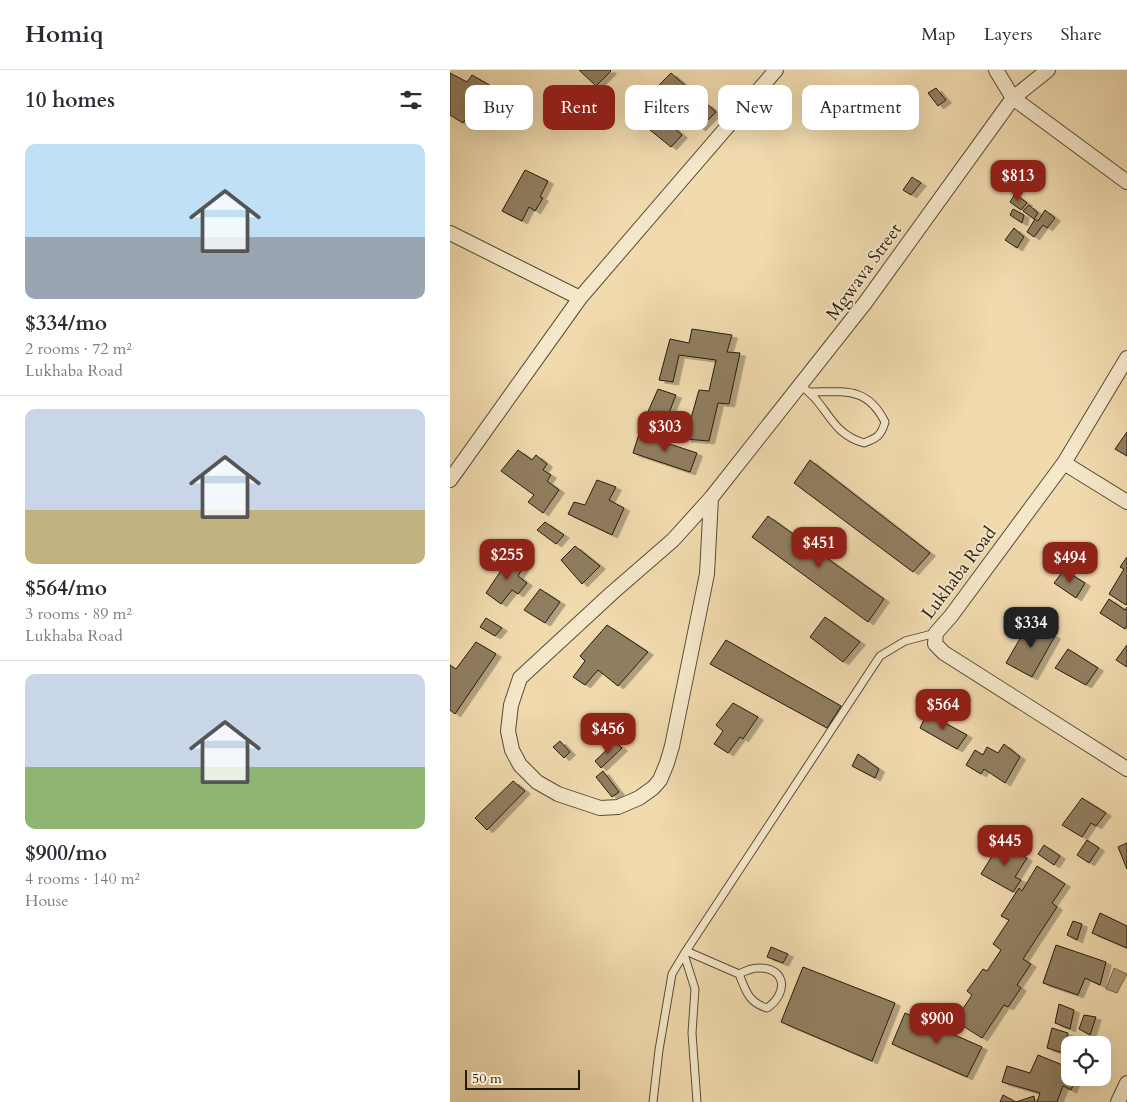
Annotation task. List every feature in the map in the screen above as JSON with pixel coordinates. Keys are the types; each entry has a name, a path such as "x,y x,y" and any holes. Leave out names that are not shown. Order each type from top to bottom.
{"street":[{"path":"450,480 580,298 776,70"},
{"path":"996,70 1013,98 1127,182"},
{"name":"Mgwava Street","path":"711,498 707,574 672,746 660,780 653,788 639,798 618,807 600,808 558,794 537,782 520,765 512,750 508,731 511,705 520,678 673,540 711,498 805,389 1013,98 1048,70"},
{"path":"450,233 580,298"},
{"name":"Lukhaba Road","path":"1127,358 1064,463 951,616 936,633 935,644 944,653 1127,769"},
{"path":"1064,463 1127,502"},
{"path":"1118,1102 1127,1083"}],"lane":[{"path":"805,389 850,392 861,395 880,412 885,422 883,431 878,437 864,443 853,440 833,423 805,389"},
{"path":"653,1102 659,1050 672,974 685,952 880,656 905,641 936,633"},
{"path":"685,952 739,974 759,968 774,972 781,980 780,996 767,1008 756,1004 746,990 739,974"},
{"path":"685,952 695,989 692,1033 697,1102"}],"shaded area":[{"path":"1114,968 1127,974 1117,993 1106,989"}],"building":[{"path":"579,70 611,71 595,85"},
{"path":"450,73 467,82 472,75 489,85 465,85 465,120 463,123 450,115"},
{"path":"671,73 685,85 659,85"},
{"path":"936,88 946,100 938,106 928,93"},
{"path":"708,105 716,112 708,120"},
{"path":"650,130 676,130 682,135 671,147"},
{"path":"525,170 548,181 540,197 543,198 535,211 529,207 522,221 502,211"},
{"path":"912,177 921,183 911,195 903,190"},
{"path":"1015,194 1027,203 1021,210 1010,202"},
{"path":"1029,205 1038,213 1034,219 1023,211"},
{"path":"1013,209 1024,215 1022,223 1010,215"},
{"path":"1045,210 1055,218 1047,228 1043,225 1034,237 1027,232 1035,219 1038,221"},
{"path":"1014,228 1024,237 1017,248 1005,240"},
{"path":"692,329 732,335 727,352 740,353 729,404 718,403 709,441 685,439 699,390 709,391 716,360 679,355 673,382 659,380 670,339 689,343"},
{"path":"658,389 676,395 665,423 646,416"},
{"path":"1127,432 1127,456 1115,449"},
{"path":"639,434 697,453 690,472 633,453"},
{"path":"518,450 532,460 536,455 547,464 543,470 551,475 547,481 559,490 543,513 528,502 534,495 501,471"},
{"path":"810,460 930,553 913,572 794,483"},
{"path":"597,480 616,487 609,500 624,508 612,535 568,514 574,502 585,505"},
{"path":"768,516 884,599 868,622 752,537"},
{"path":"545,522 564,535 556,544 537,530"},
{"path":"575,546 600,566 582,584 561,560"},
{"path":"510,557 524,566 518,576 527,583 518,594 512,590 501,604 486,593"},
{"path":"1127,557 1126,605 1109,594 1124,569 1120,567"},
{"path":"1064,570 1085,583 1076,598 1054,583"},
{"path":"540,589 560,602 545,623 524,610"},
{"path":"1109,599 1125,610 1127,607 1127,625 1125,629 1100,613"},
{"path":"825,617 860,642 843,662 810,637"},
{"path":"486,618 502,628 495,636 480,627"},
{"path":"1030,621 1055,636 1032,677 1006,663"},
{"path":"607,625 648,652 618,686 598,670 585,685 573,677 585,661 580,656"},
{"path":"726,640 841,706 827,728 710,664"},
{"path":"476,642 496,654 455,714 450,710 450,665 456,669"},
{"path":"1127,645 1127,667 1116,660"},
{"path":"1068,649 1098,668 1086,685 1055,668"},
{"path":"733,703 758,717 743,739 740,737 728,753 714,744 723,731 716,725"},
{"path":"927,713 967,735 957,749 920,728"},
{"path":"560,741 570,752 564,758 553,747"},
{"path":"615,742 622,748 601,768 595,761"},
{"path":"1004,744 1020,757 1005,783 984,769 981,774 966,765 975,750 983,755 987,747 998,753"},
{"path":"858,754 879,769 875,778 852,766"},
{"path":"603,771 619,792 612,797 596,777"},
{"path":"513,781 525,791 487,830 475,818"},
{"path":"1082,798 1106,813 1096,826 1091,823 1082,837 1062,825"},
{"path":"1087,840 1099,848 1089,863 1077,855"},
{"path":"1000,843 1027,858 1015,877 1021,880 1013,892 981,874"},
{"path":"1127,843 1127,869 1118,847"},
{"path":"1044,845 1060,856 1054,865 1038,854"},
{"path":"1037,866 1065,884 1052,903 1057,907 1023,959 1031,964 1017,985 1021,988 1008,1007 1004,1005 982,1038 955,1021 972,995 967,991 983,969 987,971 1001,950 993,944 1009,920 1001,916 1019,888 1022,891"},
{"path":"1100,913 1127,926 1127,948 1092,933"},
{"path":"1073,921 1082,924 1077,940 1067,935"},
{"path":"1056,945 1106,962 1100,985 1085,978 1078,995 1043,983"},
{"path":"771,947 788,954 783,963 767,957"},
{"path":"803,967 895,1003 872,1061 781,1022"},
{"path":"1059,1004 1074,1010 1070,1029 1055,1023"},
{"path":"905,1013 982,1047 967,1077 892,1044"},
{"path":"1084,1015 1096,1017 1090,1035 1079,1029"},
{"path":"1052,1028 1068,1033 1067,1036 1061,1036 1061,1052 1047,1048"},
{"path":"1038,1055 1061,1064 1061,1086 1063,1086 1057,1102 1037,1102 1040,1093 1002,1082 1007,1066 1030,1073"},
{"path":"1063,1086 1073,1086 1071,1090"},
{"path":"1003,1095 1016,1102 1000,1102"},
{"path":"1034,1096 1035,1102 1016,1102"}]}
